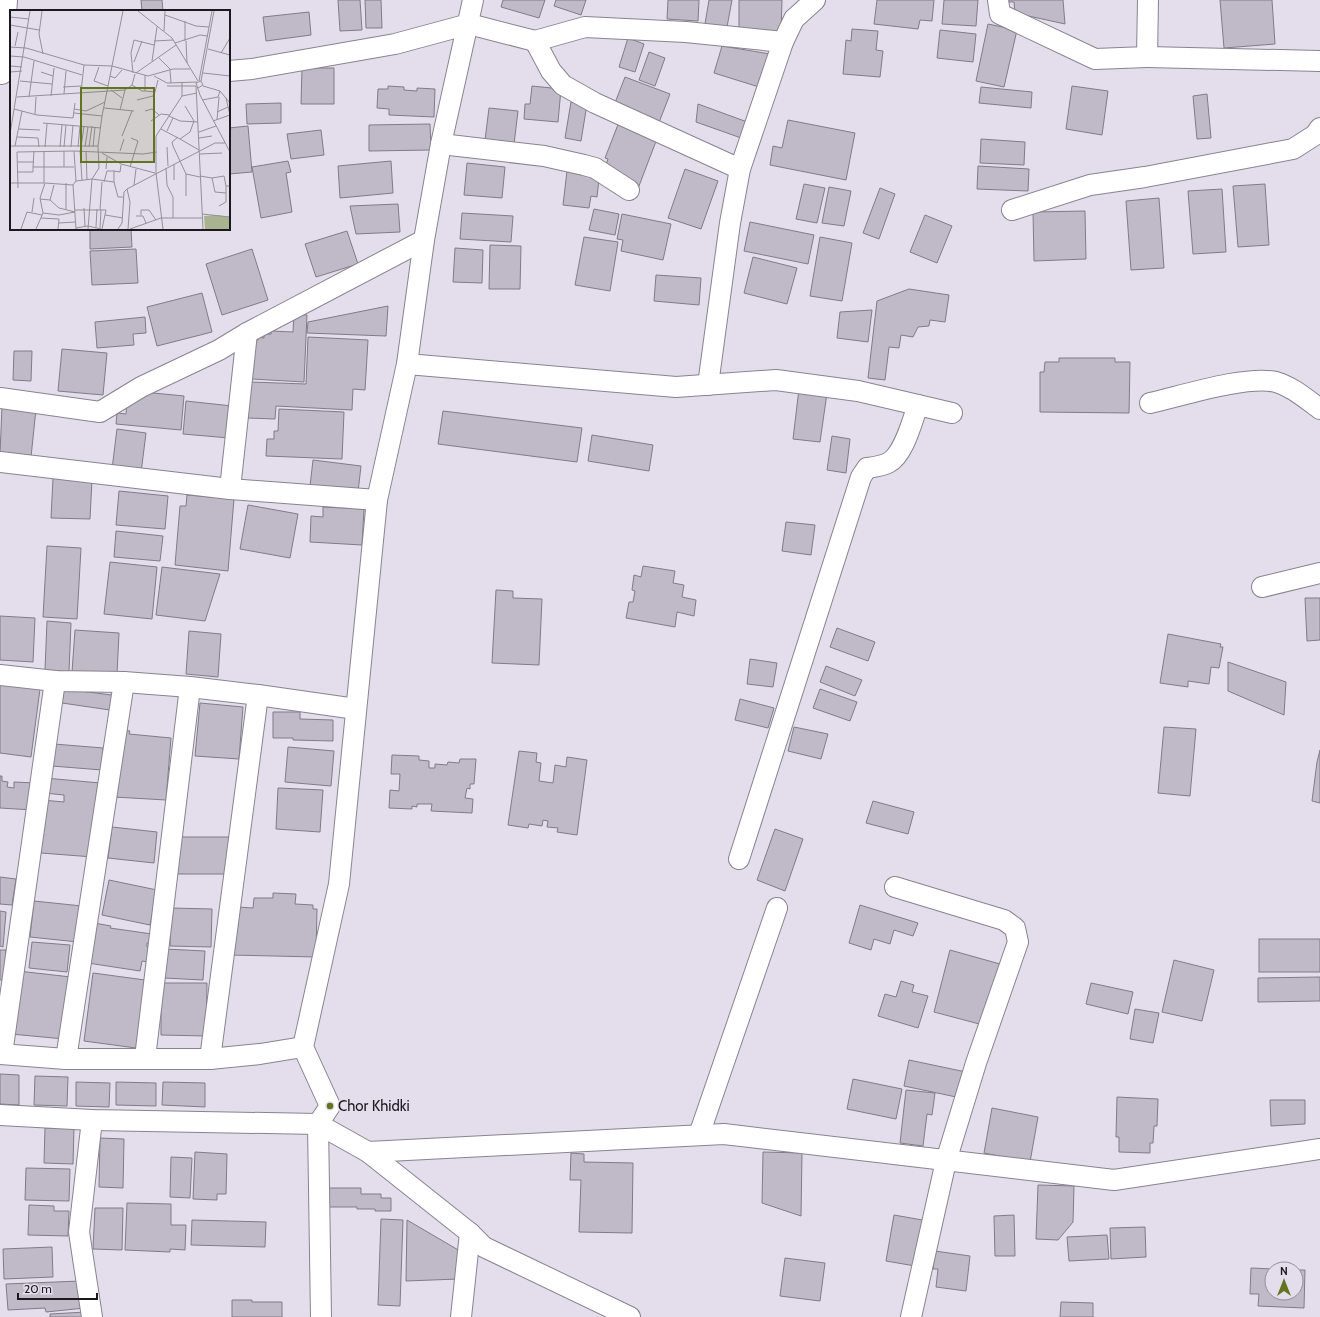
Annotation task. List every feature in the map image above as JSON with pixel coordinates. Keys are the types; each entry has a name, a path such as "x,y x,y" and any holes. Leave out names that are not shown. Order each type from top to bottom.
{"street":[{"path":"4,74 6,0"},
{"path":"321,1317 318,1124 330,1106 303,1047 339,884 376,500 407,364 424,240 441,144 469,24 473,0"},
{"path":"708,385 730,223 740,169 783,42 794,19 815,0"},
{"path":"998,0 1000,14 1095,59 1148,57 1320,61"},
{"path":"1148,0 1148,57"},
{"path":"230,71 252,70 395,44 469,24 535,41 585,27 686,32 783,42"},
{"path":"535,41 551,71 563,85 595,103 740,169"},
{"path":"1012,210 1090,185 1145,178 1293,149 1315,135 1320,128"},
{"path":"441,144 544,156 584,165 595,168 629,190"},
{"path":"0,398 100,412 141,387 219,350 247,333 424,240"},
{"path":"230,489 247,333"},
{"path":"407,364 676,387 776,380 858,391 952,413"},
{"path":"1150,403 1242,382 1260,381 1275,382 1287,386 1300,393 1320,409"},
{"path":"739,859 861,477 867,468 889,463 896,457 902,447 918,405"},
{"path":"0,462 230,489 376,500"},
{"path":"1262,587 1320,574"},
{"path":"0,675 55,681 124,682 190,687 356,709"},
{"path":"55,681 1,1054 66,1059 210,1059 260,1054 303,1047"},
{"path":"66,1059 124,682"},
{"path":"145,1058 190,687"},
{"path":"210,1059 258,695"},
{"path":"895,888 1004,920 1011,924 1017,933 1018,942 976,1063 946,1161 911,1317"},
{"path":"698,1135 778,908"},
{"path":"0,1115 92,1120 318,1124 368,1152 470,1233 484,1247 630,1317"},
{"path":"92,1120 79,1232 92,1317"},
{"path":"368,1152 724,1134 1114,1180 1320,1150"},
{"path":"462,1317 470,1233"}],"building":[{"path":"141,0 162,0 163,10 142,10"},
{"path":"338,0 360,0 362,30 340,31"},
{"path":"365,0 381,0 382,28 366,28"},
{"path":"503,0 545,0 539,18 501,7"},
{"path":"556,0 586,0 581,15 554,6"},
{"path":"668,0 699,0 698,21 667,19"},
{"path":"709,0 732,0 727,27 705,24"},
{"path":"739,0 782,0 781,34 739,33"},
{"path":"877,0 934,0 932,21 920,20 918,29 874,24"},
{"path":"944,0 978,0 976,26 942,24"},
{"path":"1007,0 1063,0 1065,24 1015,13 1014,2 1007,2"},
{"path":"1220,0 1272,0 1275,44 1224,48"},
{"path":"309,12 311,35 266,41 263,17"},
{"path":"988,24 1017,30 1004,87 976,81"},
{"path":"852,29 878,31 876,50 883,51 880,77 843,74 846,40 851,41"},
{"path":"940,30 976,34 973,62 937,58"},
{"path":"628,38 644,44 635,72 619,67"},
{"path":"722,46 770,54 759,87 714,73"},
{"path":"649,52 665,58 655,86 639,80"},
{"path":"302,68 334,68 334,104 301,104"},
{"path":"625,77 670,94 658,125 613,108"},
{"path":"388,86 404,87 404,90 417,91 417,88 435,89 434,117 389,115 389,109 377,108 378,89 388,89"},
{"path":"532,86 561,89 558,122 524,119 525,104 530,104"},
{"path":"1072,86 1108,91 1102,135 1066,129"},
{"path":"981,87 1032,92 1031,108 979,103"},
{"path":"1207,94 1211,138 1197,139 1193,96"},
{"path":"571,102 587,104 581,141 565,138"},
{"path":"281,103 281,123 247,124 246,104"},
{"path":"698,104 750,123 744,139 696,122"},
{"path":"489,108 518,111 514,144 485,140"},
{"path":"788,120 855,133 846,180 770,165 773,146 782,148"},
{"path":"619,122 658,136 639,186 603,173 608,159 605,158"},
{"path":"430,124 431,150 369,151 369,125"},
{"path":"248,126 252,172 230,174 230,128"},
{"path":"321,130 324,155 291,159 287,134"},
{"path":"981,139 1025,142 1024,165 980,163"},
{"path":"288,161 291,172 286,173 292,212 261,218 252,167"},
{"path":"391,161 393,193 340,198 338,166"},
{"path":"467,163 505,167 502,198 464,195"},
{"path":"978,166 1029,169 1028,191 977,189"},
{"path":"685,169 718,181 701,229 668,218"},
{"path":"567,171 593,174 599,179 597,197 591,196 589,208 563,205"},
{"path":"804,184 825,188 817,223 796,219"},
{"path":"1265,184 1269,245 1238,247 1233,186"},
{"path":"829,187 851,191 844,226 822,223"},
{"path":"880,188 895,194 879,239 863,233"},
{"path":"1222,189 1226,252 1193,254 1188,191"},
{"path":"1159,198 1164,268 1131,270 1126,201"},
{"path":"398,204 400,232 356,234 350,206"},
{"path":"594,209 619,214 615,235 589,230"},
{"path":"1085,211 1086,259 1034,261 1033,212"},
{"path":"462,213 513,216 511,242 460,239"},
{"path":"622,214 671,224 663,260 621,251 623,240 617,239"},
{"path":"925,215 952,226 937,263 910,252"},
{"path":"750,222 814,235 808,264 744,251"},
{"path":"90,230 131,230 132,247 90,249"},
{"path":"347,231 358,264 316,277 305,244"},
{"path":"584,237 618,242 610,291 575,285"},
{"path":"820,237 852,243 842,301 810,296"},
{"path":"490,245 521,246 520,289 489,289"},
{"path":"455,248 483,250 482,283 453,282"},
{"path":"136,249 138,283 92,285 90,251"},
{"path":"252,249 268,300 222,315 206,264"},
{"path":"753,257 797,268 787,304 744,293"},
{"path":"656,275 701,278 699,305 654,301"},
{"path":"909,289 949,295 945,322 930,320 929,326 918,327 913,337 901,335 899,348 889,347 885,380 868,378 877,301"},
{"path":"202,293 212,332 157,346 147,307"},
{"path":"388,306 386,336 307,333 308,322"},
{"path":"872,310 868,342 837,338 840,312"},
{"path":"294,314 307,315 304,382 252,379 254,340 258,340 258,337 264,338 264,334 271,334 271,331 293,332"},
{"path":"145,317 146,333 133,334 134,345 97,348 95,322"},
{"path":"308,337 368,340 365,390 353,389 352,410 276,406 275,419 248,418 250,382 306,384"},
{"path":"62,349 107,353 103,395 58,391"},
{"path":"14,351 32,351 31,381 13,380"},
{"path":"1059,358 1115,358 1115,362 1130,362 1129,413 1040,412 1040,372 1044,372 1045,362 1059,362"},
{"path":"799,389 827,393 820,442 793,439"},
{"path":"143,392 184,396 181,430 116,424 117,413 126,414 127,402"},
{"path":"186,401 232,406 229,438 183,434"},
{"path":"2,406 36,409 31,457 0,454"},
{"path":"279,409 344,412 342,459 266,456 267,439 274,439 274,431 278,431"},
{"path":"443,411 582,428 577,462 438,444"},
{"path":"117,429 146,433 141,473 112,469"},
{"path":"592,435 653,445 649,471 588,461"},
{"path":"832,436 850,439 846,473 827,470"},
{"path":"313,460 361,466 358,492 310,486"},
{"path":"53,478 92,480 90,519 51,518"},
{"path":"119,491 168,496 165,529 116,525"},
{"path":"187,495 234,499 228,571 175,565 180,506 186,506"},
{"path":"248,505 298,514 290,558 240,549"},
{"path":"323,507 364,509 362,545 310,542 311,516 323,517"},
{"path":"786,522 815,525 811,555 782,551"},
{"path":"116,531 163,536 160,561 114,557"},
{"path":"47,546 81,548 77,619 43,617"},
{"path":"110,562 157,567 152,619 104,614"},
{"path":"643,566 675,571 673,583 684,585 682,597 696,600 694,616 677,612 675,627 626,618 629,602 633,602 635,591 632,590 634,575 641,577"},
{"path":"162,567 220,574 205,621 156,615"},
{"path":"496,590 513,591 513,598 542,599 539,665 492,663"},
{"path":"1305,598 1320,598 1320,640 1307,641"},
{"path":"0,616 35,618 33,662 0,660"},
{"path":"47,621 71,623 69,672 45,670"},
{"path":"837,628 875,642 868,661 830,647"},
{"path":"75,630 119,633 117,674 72,672"},
{"path":"189,631 221,634 218,677 186,674"},
{"path":"1168,634 1221,644 1220,647 1223,647 1219,668 1211,667 1209,684 1188,681 1188,687 1160,683"},
{"path":"750,659 777,663 773,687 747,684"},
{"path":"1228,662 1286,682 1284,715 1228,691"},
{"path":"826,666 862,680 855,696 820,682"},
{"path":"0,683 40,689 31,757 0,753"},
{"path":"64,689 112,695 110,710 62,703"},
{"path":"820,689 857,702 850,721 813,708"},
{"path":"740,699 774,708 768,728 735,720"},
{"path":"200,703 243,707 239,759 195,756"},
{"path":"273,712 300,712 300,719 333,720 333,741 273,738"},
{"path":"794,727 828,734 821,759 788,751"},
{"path":"1164,727 1196,729 1190,796 1158,793"},
{"path":"119,730 130,731 129,734 171,738 166,800 114,797"},
{"path":"54,744 103,748 102,770 52,766"},
{"path":"288,747 334,751 331,786 285,782"},
{"path":"1320,750 1320,803 1312,801"},
{"path":"519,751 537,753 536,762 541,763 539,781 553,783 555,765 566,767 567,757 587,760 577,835 557,832 558,828 547,827 548,821 543,820 542,826 529,824 528,828 508,825"},
{"path":"392,755 419,756 419,760 429,761 429,768 435,768 435,764 447,765 448,762 459,763 460,759 476,759 474,784 470,784 470,789 467,788 465,798 473,799 472,813 431,811 432,804 417,804 417,807 412,806 412,809 389,808 390,790 399,791 400,774 391,774"},
{"path":"0,776 2,776 2,781 8,782 7,787 14,788 14,782 35,783 33,810 0,808"},
{"path":"45,778 100,783 93,857 41,853 42,800 64,802 64,795 44,793"},
{"path":"278,788 323,790 320,832 276,829"},
{"path":"873,801 914,812 908,834 866,823"},
{"path":"112,827 157,832 154,863 108,858"},
{"path":"775,829 803,839 785,891 757,880"},
{"path":"178,837 229,837 229,874 177,874"},
{"path":"0,877 16,879 12,905 0,904"},
{"path":"109,880 157,890 150,925 102,915"},
{"path":"273,893 296,894 295,904 313,905 313,909 317,909 316,957 231,955 238,907 253,908 254,898 273,898"},
{"path":"34,901 82,906 78,942 30,937"},
{"path":"860,905 918,923 913,936 894,930 890,944 874,939 871,950 849,943"},
{"path":"171,908 212,909 211,947 170,946"},
{"path":"0,911 6,912 3,947 0,946"},
{"path":"94,923 111,926 110,928 152,934 151,943 147,943 147,947 151,947 149,962 142,961 140,971 88,963"},
{"path":"1259,939 1320,939 1320,972 1259,972"},
{"path":"32,942 70,945 67,972 29,968"},
{"path":"165,949 205,951 203,980 164,978"},
{"path":"0,950 6,950 4,980 0,980"},
{"path":"950,950 1000,964 983,1025 934,1012"},
{"path":"1174,960 1214,970 1202,1021 1162,1012"},
{"path":"18,971 71,977 64,1039 11,1034"},
{"path":"93,973 145,980 136,1048 84,1041"},
{"path":"1320,977 1320,1001 1258,1002 1258,978"},
{"path":"901,981 914,985 912,992 928,996 918,1028 878,1016 885,994 896,997"},
{"path":"161,983 207,983 206,1036 161,1035"},
{"path":"1091,983 1133,992 1128,1014 1086,1004"},
{"path":"1135,1009 1159,1013 1153,1043 1130,1039"},
{"path":"909,1060 966,1072 961,1098 904,1086"},
{"path":"0,1074 19,1075 19,1105 0,1104"},
{"path":"35,1076 68,1077 67,1106 34,1105"},
{"path":"853,1079 902,1089 896,1119 847,1109"},
{"path":"76,1082 110,1083 109,1107 76,1106"},
{"path":"116,1082 156,1083 156,1106 116,1105"},
{"path":"163,1082 205,1083 205,1107 162,1105"},
{"path":"906,1090 935,1093 932,1115 927,1114 923,1146 900,1143"},
{"path":"1117,1097 1158,1099 1157,1126 1154,1126 1153,1143 1150,1143 1150,1153 1119,1152 1119,1137 1116,1137"},
{"path":"1270,1100 1305,1100 1305,1124 1271,1126"},
{"path":"992,1108 1038,1117 1030,1162 984,1153"},
{"path":"45,1128 74,1128 73,1164 44,1163"},
{"path":"100,1138 124,1139 123,1188 99,1187"},
{"path":"195,1152 227,1154 226,1194 217,1194 217,1200 193,1199"},
{"path":"763,1152 802,1153 801,1216 762,1203"},
{"path":"571,1153 584,1154 584,1162 633,1163 632,1233 579,1232 581,1180 570,1180"},
{"path":"171,1157 192,1158 190,1198 170,1197"},
{"path":"26,1168 70,1169 69,1201 25,1200"},
{"path":"1038,1185 1074,1186 1073,1222 1058,1240 1036,1239"},
{"path":"327,1188 361,1188 361,1194 381,1194 381,1198 391,1198 391,1211 357,1209 357,1207 327,1207"},
{"path":"127,1203 171,1204 171,1225 186,1225 185,1250 170,1249 170,1252 125,1250"},
{"path":"29,1205 54,1206 54,1211 69,1211 68,1236 28,1235"},
{"path":"95,1208 123,1208 122,1250 93,1249"},
{"path":"894,1215 928,1221 921,1267 886,1261"},
{"path":"1014,1215 1015,1256 995,1256 994,1216"},
{"path":"381,1219 403,1220 400,1306 378,1305"},
{"path":"192,1220 266,1222 265,1247 191,1245"},
{"path":"407,1220 460,1251 458,1279 406,1281"},
{"path":"1145,1227 1146,1257 1111,1259 1110,1228"},
{"path":"1107,1235 1109,1259 1069,1261 1067,1237"},
{"path":"52,1247 53,1277 4,1279 3,1249"},
{"path":"935,1251 970,1256 966,1291 936,1287 938,1269 933,1269"},
{"path":"785,1258 825,1263 820,1301 780,1296"},
{"path":"1251,1268 1264,1269 1264,1301 1304,1301 1305,1270 1304,1308 1258,1306 1259,1294 1250,1294"},
{"path":"80,1281 85,1308 46,1312 45,1308 8,1310 6,1284"},
{"path":"232,1300 282,1302 282,1317 232,1317"},
{"path":"1061,1302 1093,1303 1093,1317 1060,1317"},
{"path":"86,1312 86,1317 50,1317 50,1314"}],"place":[{"name":"Chor Khidki","path":"330,1106"}]}
